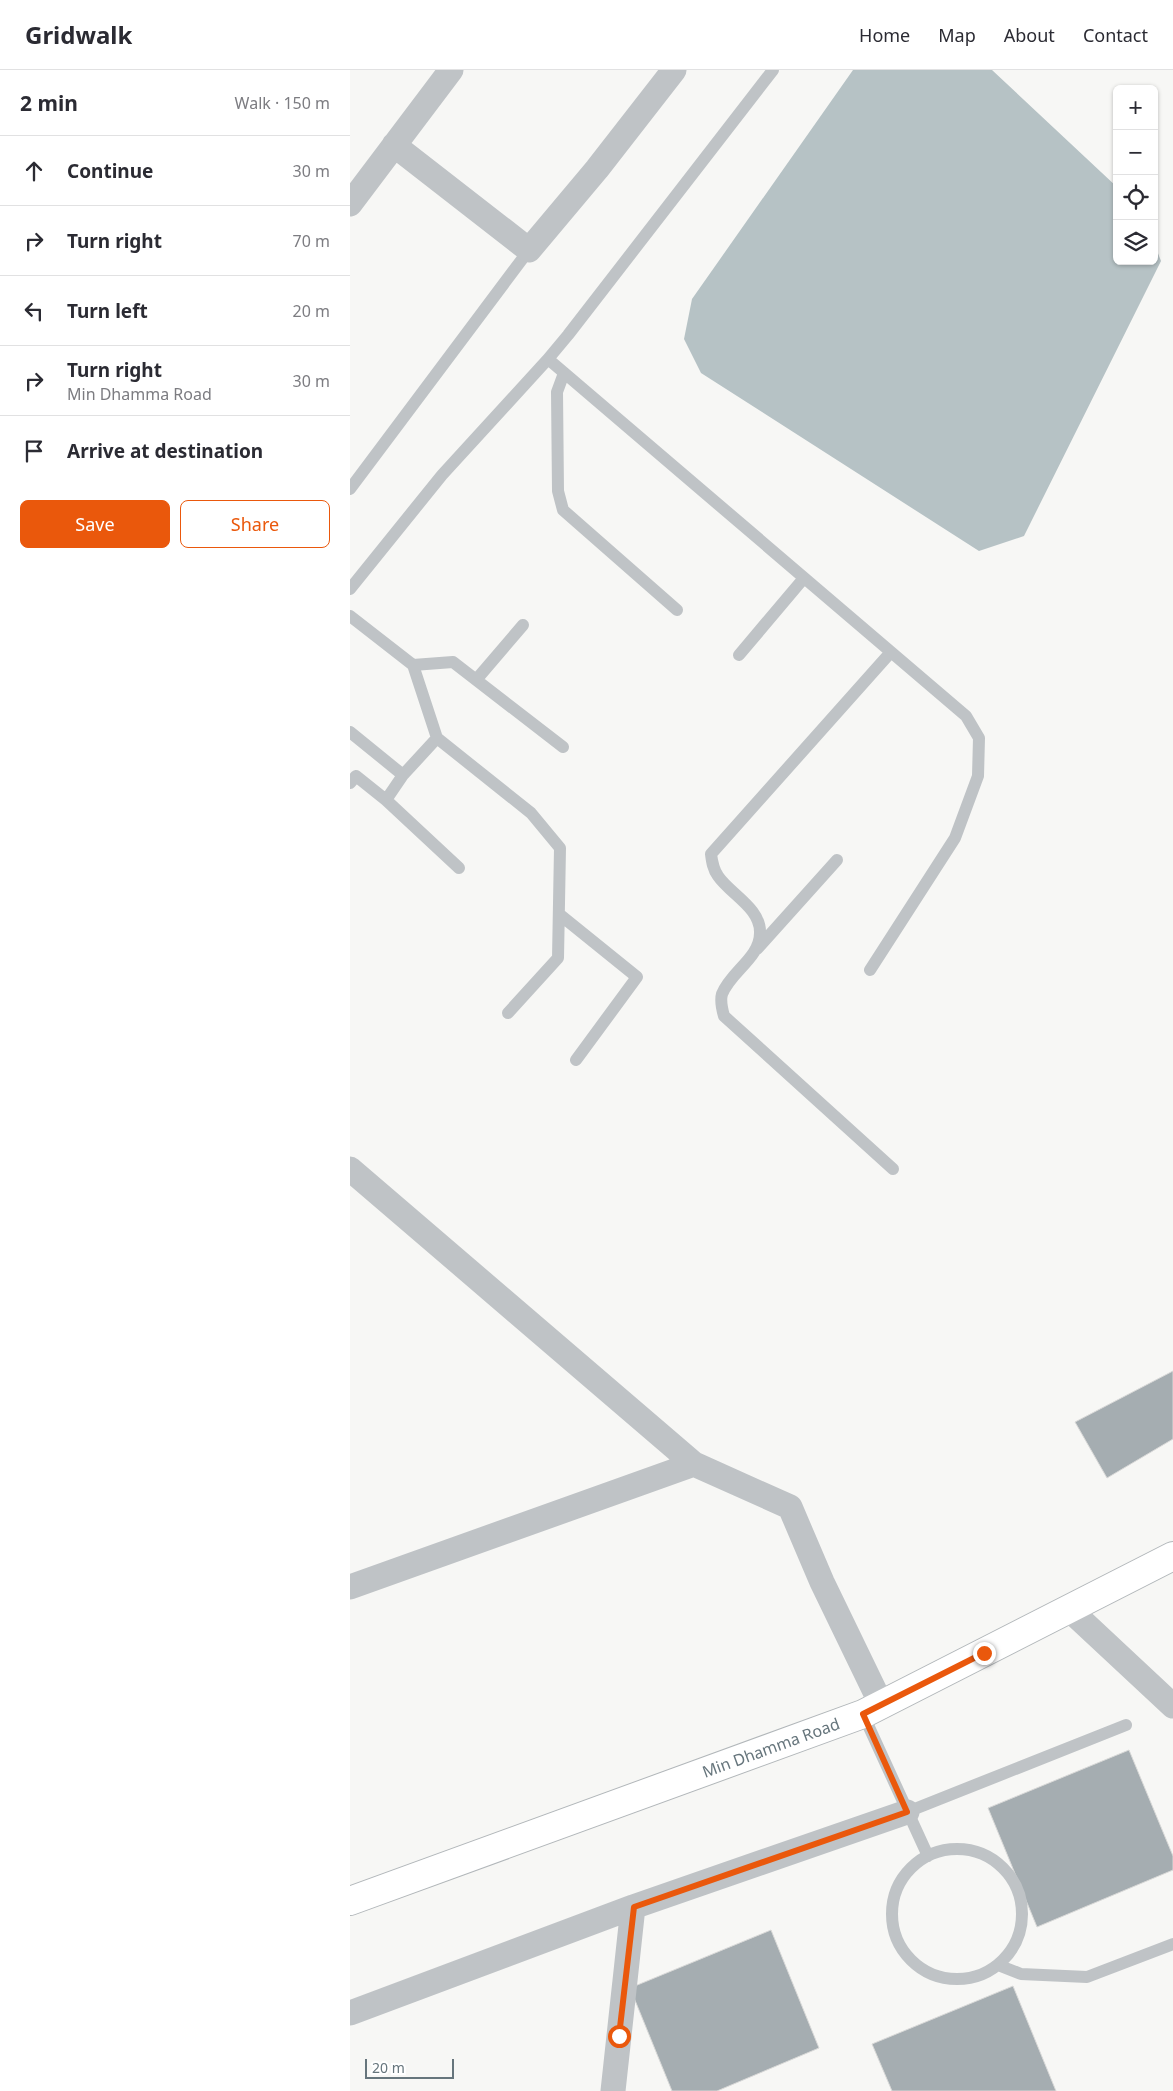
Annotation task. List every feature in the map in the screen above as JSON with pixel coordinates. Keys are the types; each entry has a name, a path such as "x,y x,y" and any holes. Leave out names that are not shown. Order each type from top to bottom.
{"main road":[{"name":"Min Dhamma Road","path":"350,1901 872,1710 1173,1556"}],"street":[{"path":"350,204 451,70"},
{"path":"394,145 529,250 597,169 674,70"},
{"path":"350,1169 694,1464 790,1506 872,1710"},
{"path":"350,1587 694,1464"},
{"path":"1070,1610 1173,1706"},
{"path":"350,2013 634,1907 907,1812"},
{"path":"613,2091 634,1907"}],"lane":[{"path":"350,589 442,475 568,335 773,70"},
{"path":"350,490 529,250"},
{"path":"548,359 966,716 979,738 978,776 955,838 870,970"},
{"path":"564,373 557,392 558,491 563,510 677,610"},
{"path":"739,654 804,578"},
{"path":"350,616 413,664 437,738 531,813 560,848 558,958 508,1013"},
{"path":"476,680 523,625"},
{"path":"757,949 760,933 759,920 718,876 713,866 712,854 890,652"},
{"path":"413,664 453,662 564,747"},
{"path":"350,732 403,775"},
{"path":"386,800 403,775 437,738"},
{"path":"350,783 356,776 386,800 459,868"},
{"path":"837,860 757,949 722,994 721,1005 724,1016 893,1169"},
{"path":"559,914 637,978 576,1060"},
{"path":"872,1710 907,1812 928,1856"},
{"path":"907,1812 1126,1725"},
{"path":"956,1850 973,1852 988,1858 1000,1866 1011,1878 1020,1899 1022,1923 1018,1938 1010,1953 998,1965 983,1975 966,1979 949,1979 932,1974 918,1965 906,1953 898,1938 894,1921 898,1883 912,1865 928,1856 956,1850"},
{"path":"998,1965 1021,1974 1087,1977 1173,1944"}],"shaded area":[{"path":"853,70 992,70 1113,183 1113,265 1158,265 1158,253 1161,261 1024,536 979,551 701,373 684,339 692,299"}],"building":[{"path":"1173,1371 1173,1439 1107,1478 1075,1422"},
{"path":"1129,1750 1173,1856 1173,1870 1037,1927 988,1808"},
{"path":"771,1930 819,2048 717,2091 672,2091 630,1988"},
{"path":"1013,1986 1056,2091 892,2091 872,2044"}],"route":[{"path":"619,2036 634,1907 907,1812 863,1714 984,1653"}]}
